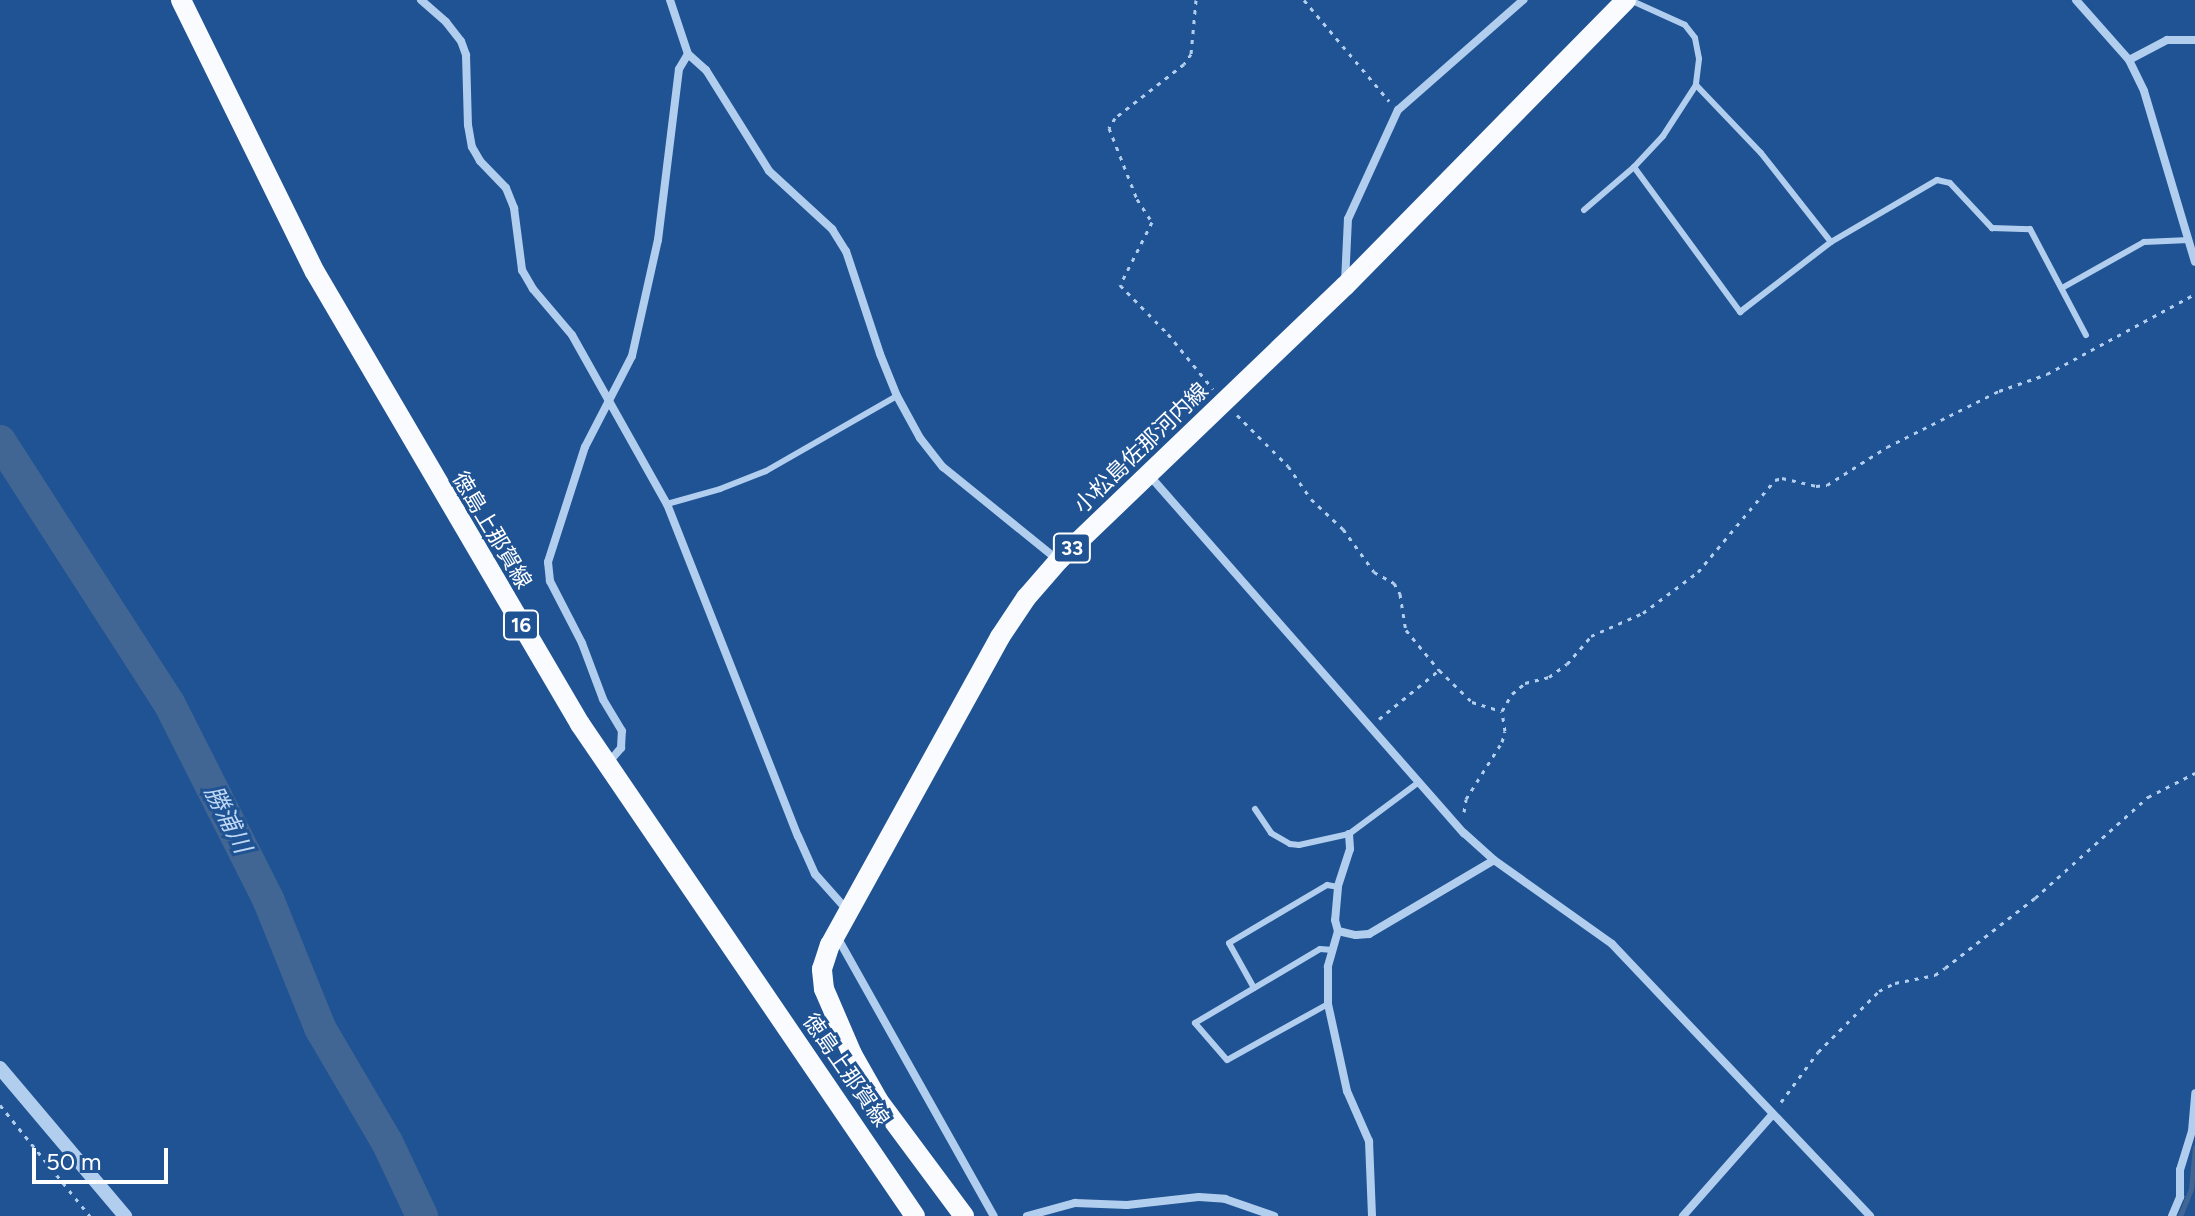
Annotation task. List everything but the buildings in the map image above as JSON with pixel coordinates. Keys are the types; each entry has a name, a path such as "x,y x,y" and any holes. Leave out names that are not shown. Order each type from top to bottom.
{"main road":[{"name":"徳島上那賀線","path":"181,0 260,166 337,311 564,698 915,1216"},
{"name":"小松島佐那河内線","path":"964,1216 878,1100 830,1006 822,969 835,935 1000,637 1026,598 1059,560 1345,286 1628,0"}],"street":[{"path":"421,0 446,22 461,41 466,55 468,125 472,147 480,161 506,188 514,208 522,270 533,289 572,335 667,504 815,874 848,912"},
{"path":"670,0 688,54 706,70 769,171 832,229 846,251 897,396 920,438 943,467 1059,560"},
{"path":"1345,286 1348,219 1398,110 1523,0"},
{"path":"2076,0 2129,60 2144,91 2195,262"},
{"path":"2129,60 2167,40 2195,40"},
{"path":"607,764 621,748 622,731 603,699 582,643 550,581 548,562 585,447 632,356 658,240 679,69 688,54"},
{"path":"1149,475 1464,833 1494,860 1612,944 1870,1216"},
{"path":"1349,834 1350,849 1338,887 1335,920 1338,931 1328,967 1328,1004 1347,1091 1369,1141 1372,1216"},
{"path":"1338,931 1369,934 1494,860"},
{"path":"835,935 994,1216"},
{"path":"0,1068 125,1216"},
{"path":"2172,1216 2180,1197 2180,1170 2192,1131 2195,1093"},
{"path":"1683,1216 1772,1115"},
{"path":"1027,1216 1075,1203 1127,1205 1199,1197 1225,1199 1274,1216"}],"lane":[{"path":"1584,210 1634,167 1663,136 1696,85 1699,59 1695,38 1685,25 1628,0"},
{"path":"1696,85 1761,153 1831,242"},
{"path":"1634,167 1740,312 1831,242 1937,180 1950,183 1992,228 2030,229 2086,335"},
{"path":"2062,288 2144,242 2189,240"},
{"path":"667,504 720,489 766,471 897,396"},
{"path":"1255,809 1271,833 1290,844 1349,834 1419,782"},
{"path":"1254,988 1229,943 1327,885 1338,887"},
{"path":"1328,1004 1227,1060 1195,1023 1320,949 1333,950"}],"path":[{"path":"1196,0 1191,54 1184,64 1115,118 1109,128 1137,199 1152,222 1120,285 1288,466 1311,499 1343,529 1374,572 1394,583 1400,594 1406,630 1439,670 1472,702 1502,711"},
{"path":"1304,0 1369,81 1398,110"},
{"path":"1464,833 1466,799 1505,731 1502,711 1518,689 1549,677 1567,664 1591,636 1643,613 1698,572 1775,480 1782,478 1816,486 1827,485 1887,447 1999,391 2061,367 2195,294"},
{"path":"1370,726 1439,670"},
{"path":"1772,1115 1818,1052 1879,991 1895,983 1935,975 2035,898 2148,797 2195,773"},
{"path":"0,1105 90,1216"}],"waterway":[{"name":"勝浦川","path":"0,441 169,703 268,899 320,1028 387,1142 422,1216"},
{"path":"2180,1216 2191,1189 2195,1147"}]}
